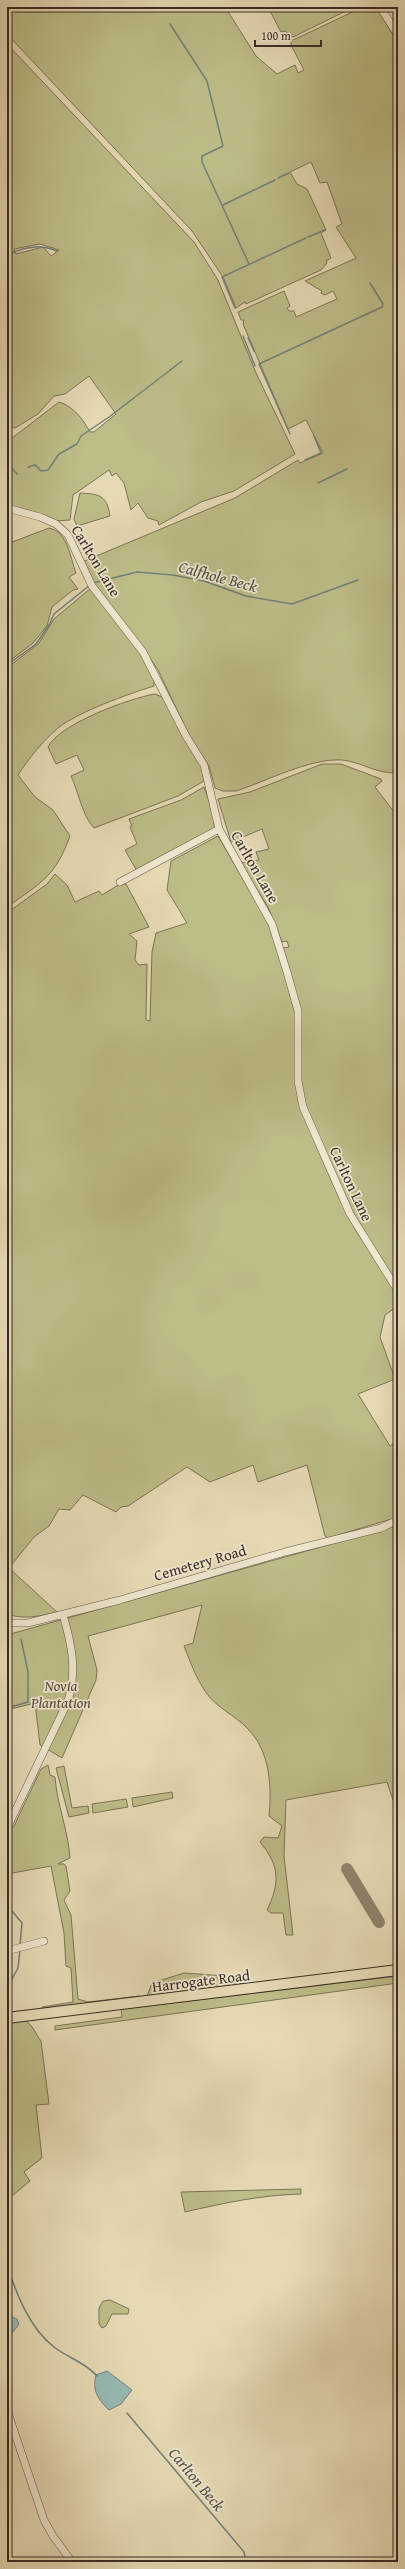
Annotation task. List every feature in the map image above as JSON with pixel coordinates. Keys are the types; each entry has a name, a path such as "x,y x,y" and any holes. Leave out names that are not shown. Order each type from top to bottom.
{"highway":[{"name":"Harrogate Road","path":"7,2018 398,1970"}],"street":[{"path":"380,7 398,35"},
{"name":"Carlton Lane","path":"7,508 40,517 64,530 74,547 91,584 143,652 186,736 204,765 219,829 272,924 287,972 298,1011 298,1081 303,1107 355,1224 398,1291"},
{"path":"120,882 219,829"},
{"name":"Cemetery Road","path":"7,1623 28,1624 381,1528 398,1520"},
{"path":"7,1828 68,1701 72,1686 73,1654 63,1614"},
{"path":"8,1950 27,1944 44,1941"},
{"path":"7,2410 44,2520 72,2562"}],"green space":[{"path":"7,7 225,7 256,56 277,74 295,65 298,73 304,70 291,45 291,41 363,7 376,7 398,43 398,773 383,772 349,761 330,760 303,766 236,791 223,791 215,788 209,766 190,737 158,670 138,641 95,586 82,562 235,498 298,460 300,463 323,453 306,420 288,429 243,324 244,320 241,320 238,312 284,291 290,306 287,308 289,311 294,311 296,317 337,299 333,291 325,295 321,293 322,291 305,281 356,258 336,227 342,224 327,182 320,183 311,162 290,172 297,184 307,189 326,230 321,233 331,258 326,261 327,263 321,270 246,304 245,302 236,308 223,277 192,231 7,34"},
{"path":"268,7 354,7 293,37 285,31 281,32"},
{"path":"7,44 194,242 218,280 256,373 295,454 234,491 201,502 159,525 158,521 148,518 138,503 131,510 124,483 116,473 112,476 109,470 73,495 70,520 55,521 7,506 7,442 59,402 73,410 84,422 90,432 94,432 116,414 89,376 65,394 54,396 38,414 15,428 7,426 7,219 9,217 7,215","holes":["40,244 59,250 51,256 43,247 16,254 14,249"]},
{"path":"80,493 92,494 101,497 107,504 110,516 77,526 74,519"},
{"path":"49,528 60,534 67,546 76,573 69,577 78,589 73,590 52,607 47,626 33,643 7,663 7,544"},
{"path":"91,588 140,651 153,677 154,686 104,704 67,722 52,733 31,756 18,775 35,797 53,810 70,836 59,861 46,878 7,907 7,668 39,643 54,619"},
{"path":"155,694 162,697 201,765 204,781 178,796 94,828 86,817 71,776 84,770 77,755 56,764 48,747 55,738 66,730 96,713 144,696"},
{"path":"322,764 341,764 381,779 382,781 375,787 398,817 398,1285 358,1225 305,1108 301,1083 293,982 283,948 289,947 287,941 282,942 268,907 240,863 259,860 256,852 269,849 262,829 231,842 218,799 250,792"},
{"path":"204,787 212,809 215,830 137,871 125,850 137,844 130,827 132,826 129,819 181,800"},
{"path":"218,836 262,912 274,936 296,1017 295,1073 315,1143 339,1198 355,1229 398,1295 398,1306 385,1315 380,1337 395,1379 358,1394 390,1446 398,1441 398,1517 328,1538 325,1536 307,1465 258,1482 253,1465 210,1482 187,1467 128,1506 121,1507 116,1512 83,1495 70,1510 59,1509 49,1526 34,1537 9,1568 57,1612 32,1617 13,1616 7,1614 7,913 47,884 55,874 67,885 75,902 99,891 102,895 120,884 126,884 149,927 129,934 137,941 135,960 139,965 147,964 146,1020 150,1021 152,952 156,933 187,923 167,890 171,861"},
{"name":"Novia Plantation","path":"392,1527 398,1527 398,1815 387,1782 286,1800 284,1856 293,1935 286,1935 283,1913 271,1913 267,1910 274,1891 276,1875 271,1859 260,1842 264,1837 278,1838 282,1826 269,1816 270,1793 268,1770 261,1748 243,1724 209,1697 196,1675 184,1646 193,1643 202,1605 88,1636 97,1670 96,1680 62,1758 40,1745 35,1703 7,1710 7,1635"},
{"path":"48,1765 50,1775 55,1777 69,1848 70,1858 58,1864 64,1864 66,1866 70,1891 64,1900 71,1915 78,1999 88,2002 140,1996 141,1999 42,2010 42,2007 73,2002 71,1968 66,1966 64,1933 51,1866 7,1874 7,1834 14,1826 41,1769"},
{"path":"64,1766 72,1808 88,1806 89,1813 69,1817 56,1768"},
{"path":"172,1792 173,1798 133,1807 132,1798"},
{"path":"126,1799 128,1807 93,1813 92,1804"},
{"path":"184,1973 240,1977 241,1984 146,1999 152,1983"},
{"path":"398,1976 398,1983 55,2030 55,2026 122,2017 121,2009"},
{"path":"23,2020 32,2026 41,2041 49,2104 36,2105 42,2158 24,2172 30,2181 7,2200 7,2023"},
{"path":"301,2189 301,2194 257,2198 185,2212 181,2192"},
{"path":"110,2300 129,2309 128,2314 112,2314 106,2326 102,2328 99,2324 99,2308 103,2301"}],"water":[{"path":"10,2316 17,2319 19,2324 13,2332 7,2332 7,2317"},
{"path":"107,2371 132,2390 121,2404 109,2410 99,2398 95,2390 96,2375"}],"waterway":[{"path":"170,24 207,81 223,146 202,156 202,162 249,264"},
{"path":"278,178 289,173"},
{"path":"223,205 275,180"},
{"path":"308,237 325,230"},
{"path":"235,308 222,277 306,238"},
{"path":"7,255 32,247 57,251"},
{"path":"290,434 259,364 382,307 383,304 370,283"},
{"path":"243,336 255,366"},
{"path":"248,338 254,351"},
{"path":"28,467 35,465 41,471 48,470 59,454 77,444 81,436 109,417 182,361"},
{"path":"305,460 321,453 314,436"},
{"path":"7,463 17,474"},
{"path":"318,483 347,469"},
{"name":"Calfhole Beck","path":"93,583 137,572 173,575 204,581 246,596 292,604 358,580"},
{"name":"Calfhole Beck","path":"7,665 36,644 49,625 54,614 90,585"},
{"name":"Carlton Beck","path":"7,1708 28,1702 28,1672 21,1639"},
{"name":"Carlton Beck","path":"7,1905 22,1923 20,1945"},
{"name":"Carlton Beck","path":"7,1988 18,1968 20,1949"},
{"name":"Carlton Beck","path":"7,2266 25,2310 45,2339 54,2347 87,2367 97,2376"},
{"name":"Carlton Beck","path":"127,2413 244,2552 246,2562"}],"taxiway":[{"path":"347,1869 379,1922"}]}
